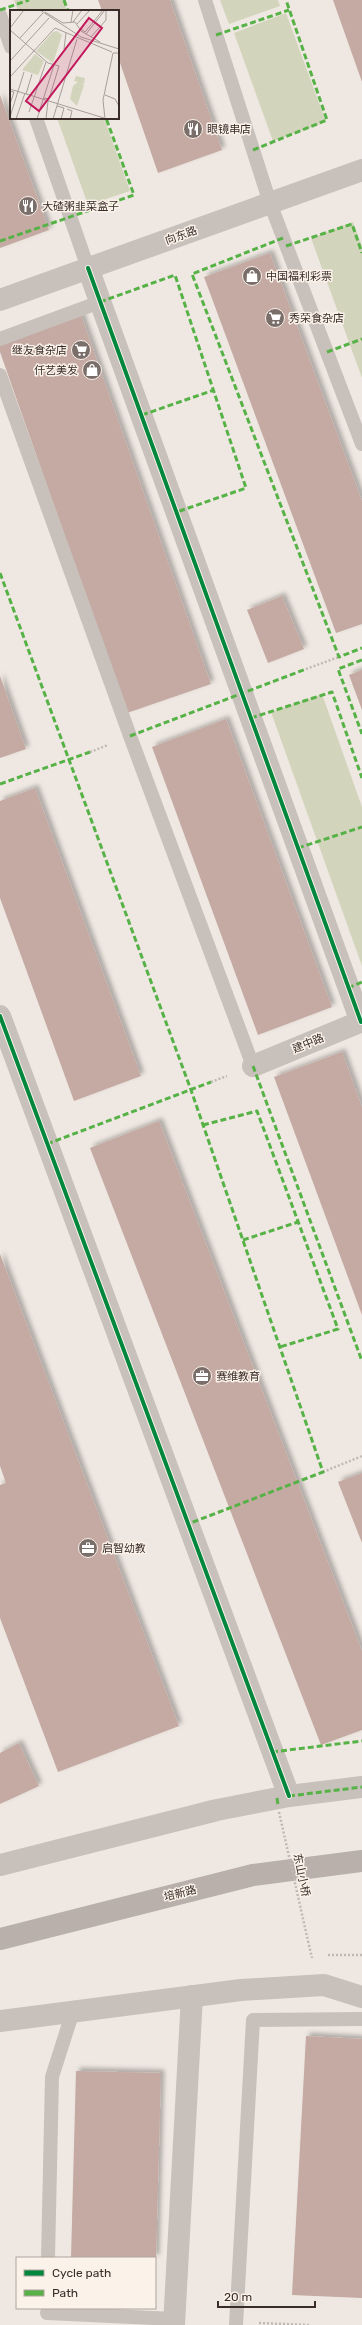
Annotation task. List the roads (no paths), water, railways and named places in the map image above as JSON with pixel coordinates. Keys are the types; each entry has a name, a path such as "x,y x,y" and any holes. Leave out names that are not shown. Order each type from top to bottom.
{"main road":[{"name":"培新路","path":"0,1938 254,1875 362,1861"}],"street":[{"name":"向东路","path":"0,300 362,170"},
{"path":"88,268 361,1021"},
{"path":"0,1016 284,1804"},
{"name":"建中路","path":"253,1066 361,1021"},
{"path":"0,1865 217,1810 284,1804 362,1787"},
{"path":"0,2021 241,1990 324,1985 362,1997"},
{"path":"175,2322 192,1996"}],"lane":[{"path":"205,0 270,203 362,444"},
{"path":"0,15 10,44"},
{"path":"36,119 88,268"},
{"path":"0,339 100,302"},
{"path":"0,375 133,744 253,1066"},
{"path":"48,2257 52,2077 74,2011"},
{"path":"236,2324 253,2020 362,2019"},
{"path":"46,2316 175,2322"}],"place":[{"name":"眼镜串店","path":"193,129"},
{"name":"大碴粥韭菜盒子","path":"28,206"},
{"name":"中国福利彩票","path":"252,276"},
{"name":"秀荣食杂店","path":"275,318"},
{"name":"继友食杂店","path":"81,350"},
{"name":"仟艺美发","path":"92,370"},
{"name":"赛维教育","path":"202,1376"},
{"name":"启智幼教","path":"88,1548"}]}
